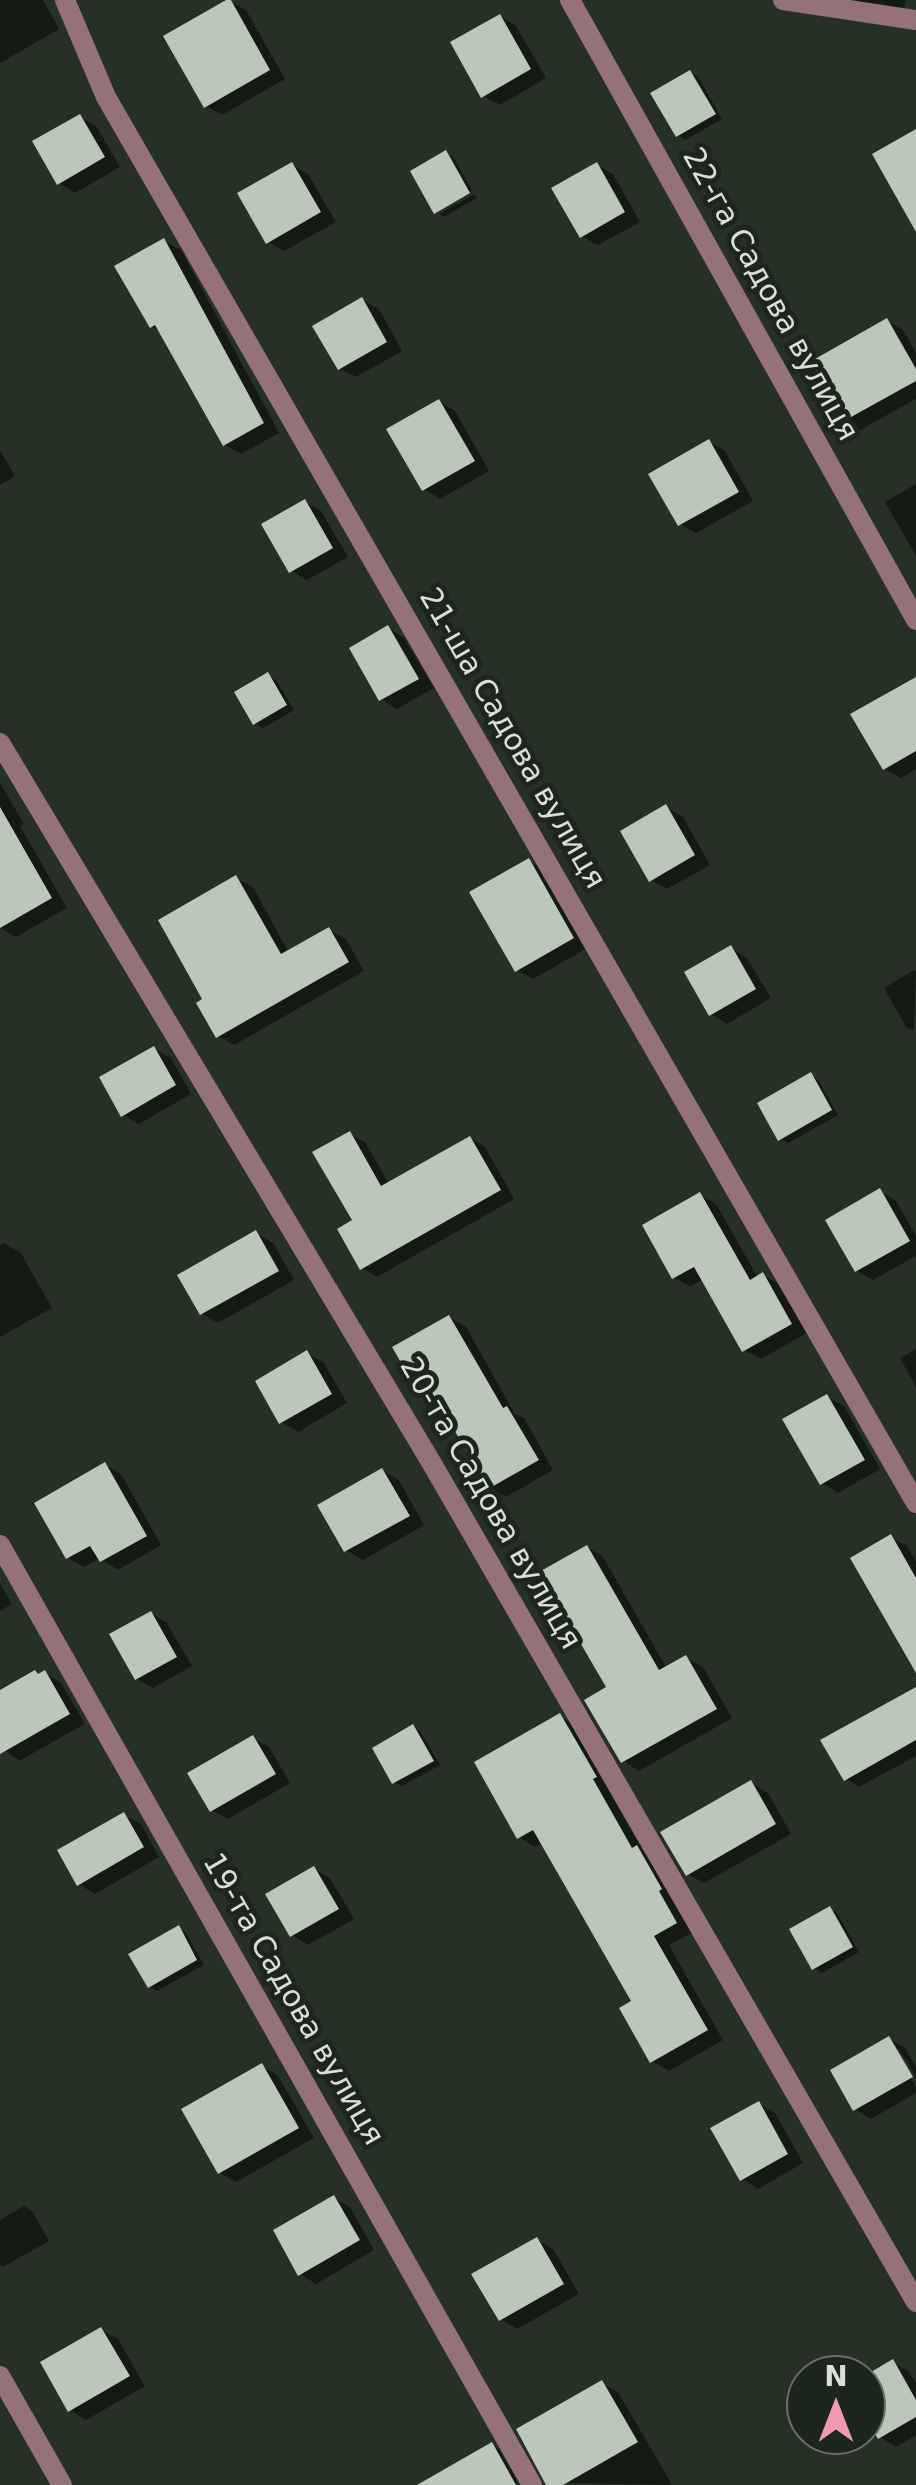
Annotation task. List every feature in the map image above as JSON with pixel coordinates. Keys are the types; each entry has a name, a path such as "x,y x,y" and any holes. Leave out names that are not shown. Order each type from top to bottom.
{"street":[{"name":"21-ша Садова вулиця","path":"64,0 106,97 916,1503"},
{"name":"22-га Садова вулиця","path":"570,0 916,620"},
{"path":"782,0 916,20"},
{"name":"20-та Садова вулиця","path":"0,743 441,1479 916,2302"},
{"name":"19-та Садова вулиця","path":"0,1545 532,2485"},
{"path":"0,2376 62,2485"}],"building":[{"path":"231,0 270,70 204,108 163,36"},
{"path":"500,14 531,69 481,98 450,42"},
{"path":"690,70 716,114 676,137 650,93"},
{"path":"80,114 105,157 57,185 32,141"},
{"path":"916,129 916,232 872,154"},
{"path":"446,150 470,193 434,214 410,171"},
{"path":"292,162 321,212 266,244 237,193"},
{"path":"597,162 625,212 580,238 551,188"},
{"path":"164,238 264,423 223,446 155,325 150,328 114,266"},
{"path":"362,297 387,342 338,370 312,326"},
{"path":"887,318 916,369 916,381 842,422 808,363"},
{"path":"439,399 475,461 422,491 386,429"},
{"path":"709,439 739,492 678,526 648,474"},
{"path":"305,499 333,548 289,573 261,524"},
{"path":"388,625 419,679 379,701 349,648"},
{"path":"268,672 287,705 253,725 234,692"},
{"path":"916,677 916,751 883,770 850,714"},
{"path":"666,804 695,855 649,882 620,831"},
{"path":"0,807 52,898 0,928"},
{"path":"529,858 574,938 515,972 469,892"},
{"path":"236,875 281,954 329,927 349,962 216,1038 196,1003 202,999 158,920"},
{"path":"731,945 756,989 709,1016 684,972"},
{"path":"154,1046 176,1085 121,1117 99,1077"},
{"path":"811,1072 832,1110 778,1141 757,1103"},
{"path":"350,1131 381,1186 470,1136 501,1190 360,1270 337,1229 352,1220 312,1152"},
{"path":"880,1188 910,1241 855,1272 825,1220"},
{"path":"700,1192 750,1280 763,1272 792,1324 742,1352 694,1267 672,1279 642,1225"},
{"path":"256,1230 279,1271 200,1315 177,1275"},
{"path":"449,1315 503,1408 507,1406 539,1460 488,1489 436,1398 425,1404 392,1347"},
{"path":"307,1350 332,1394 279,1424 255,1381"},
{"path":"827,1394 865,1460 820,1485 782,1419"},
{"path":"105,1462 147,1536 100,1562 90,1546 66,1559 34,1503"},
{"path":"382,1468 410,1516 344,1552 317,1505"},
{"path":"891,1534 916,1578 916,1673 850,1558"},
{"path":"587,1545 659,1670 686,1655 717,1709 621,1763 584,1700 606,1687 539,1572"},
{"path":"151,1611 177,1657 135,1680 109,1634"},
{"path":"35,1670 38,1674 45,1670 70,1714 0,1754 0,1690"},
{"path":"916,1687 916,1740 844,1781 820,1740"},
{"path":"560,1713 632,1848 637,1845 662,1889 659,1891 677,1923 654,1936 708,2030 650,2063 619,2008 631,2001 533,1830 517,1839 474,1762"},
{"path":"413,1724 434,1761 392,1784 372,1748"},
{"path":"253,1735 276,1774 210,1812 187,1773"},
{"path":"751,1780 776,1824 686,1876 660,1832"},
{"path":"124,1812 144,1847 77,1886 57,1850"},
{"path":"314,1866 339,1909 290,1937 265,1894"},
{"path":"830,1906 853,1947 812,1970 789,1929"},
{"path":"179,1925 197,1960 148,1988 128,1954"},
{"path":"889,2036 913,2077 853,2111 830,2070"},
{"path":"262,2063 299,2128 218,2174 181,2109"},
{"path":"759,2101 788,2154 740,2181 710,2128"},
{"path":"334,2195 360,2240 298,2276 273,2230"},
{"path":"537,2237 564,2284 499,2321 471,2274"},
{"path":"101,2327 130,2376 68,2412 40,2362"},
{"path":"893,2359 916,2400 916,2417 886,2434 886,2363"},
{"path":"602,2380 638,2442 563,2485 546,2485 516,2429"},
{"path":"492,2442 516,2485 417,2485"}]}
